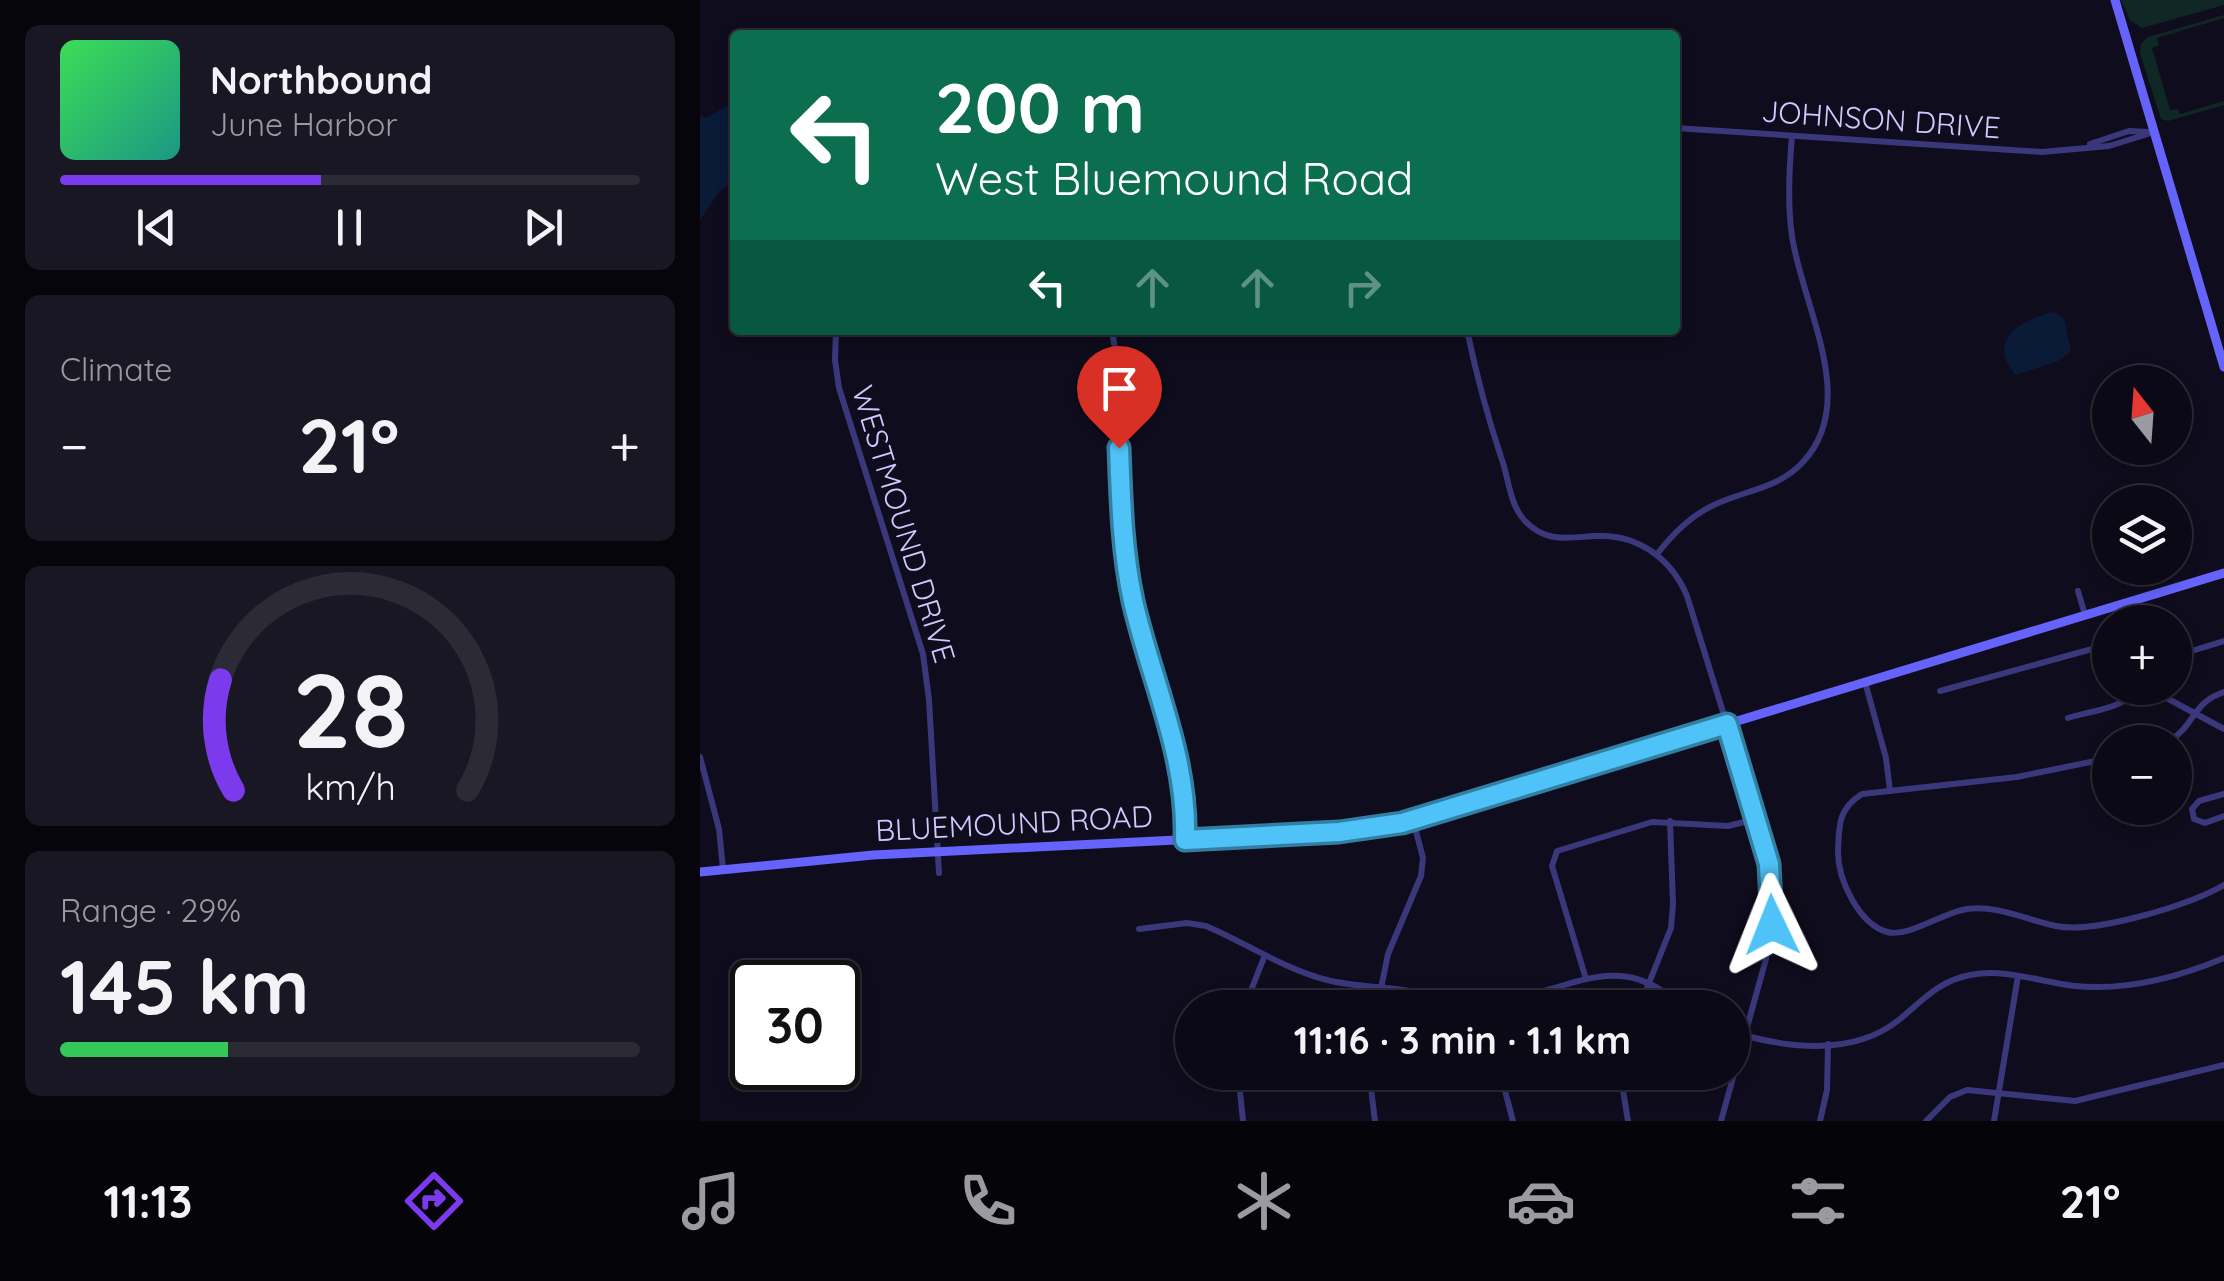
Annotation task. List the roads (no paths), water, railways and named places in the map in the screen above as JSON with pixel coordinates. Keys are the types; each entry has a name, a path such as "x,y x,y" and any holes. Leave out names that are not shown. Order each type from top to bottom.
{"main road":[{"path":"2114,0 2224,366"},
{"name":"BLUEMOUND ROAD","path":"700,872 938,851 1339,832 1413,820 2224,573"}],"street":[{"name":"JOHNSON DRIVE","path":"1680,128 2020,151 2084,148 2132,141 2154,132"},
{"path":"1657,554 1699,513 1789,474 1810,454 1824,426 1829,400 1827,375 1792,235 1792,136"},
{"name":"WESTMOUND DRIVE","path":"836,335 840,388 923,657 930,700 939,873"},
{"path":"1112,335 1126,562 1137,617 1178,760 1185,840"},
{"path":"1467,335 1492,436 1525,521 1555,538 1614,536 1639,544 1657,554 1675,573 1687,596 1769,864 1773,908 1766,959 1750,1018"},
{"path":"2078,591 2085,615"},
{"path":"2192,651 2224,641"},
{"path":"1940,692 2092,649"},
{"path":"1865,682 1886,758 1890,791"},
{"path":"2188,725 2205,698 2224,692"},
{"path":"2068,718 2112,705"},
{"path":"2181,705 2224,729"},
{"path":"700,757 719,829 722,869"},
{"path":"2092,762 2017,777 1862,794 1846,804 1839,821 1838,862 1859,910 1874,926 1890,933 1966,909 2014,912 2055,926 2075,928 2173,909 2224,886"},
{"path":"2224,794 2198,801 2192,809 2194,819 2204,823 2224,816"},
{"path":"1586,978 1552,866 1554,855 1563,848 1640,824 1670,820 1728,826 1756,819"},
{"path":"1380,988 1388,954 1422,876 1423,858 1413,820"},
{"path":"1646,990 1668,939 1672,918 1670,820"},
{"path":"1139,929 1197,924 1316,977 1394,990"},
{"path":"1251,990 1264,955"},
{"path":"1750,1037 1778,1043 1856,1042 1898,1021 1930,992 1956,978 1981,973 2072,986 2119,986 2224,958"},
{"path":"1544,990 1617,974 1650,982 1661,990"},
{"path":"1994,1121 2018,976"},
{"path":"1820,1121 1828,1080 1828,1044"},
{"path":"1926,1121 1950,1097 1976,1088 2076,1102 2224,1064"},
{"path":"1240,1090 1243,1121"},
{"path":"1371,1090 1375,1121"},
{"path":"1505,1090 1513,1121"},
{"path":"1623,1090 1628,1121"},
{"path":"1721,1121 1730,1090"}],"water":[{"path":"730,104 730,184 719,192 700,220 700,116 706,118"},
{"path":"2054,312 2064,319 2071,351 2058,361 2016,375 2004,351 2011,333 2030,320"}]}
